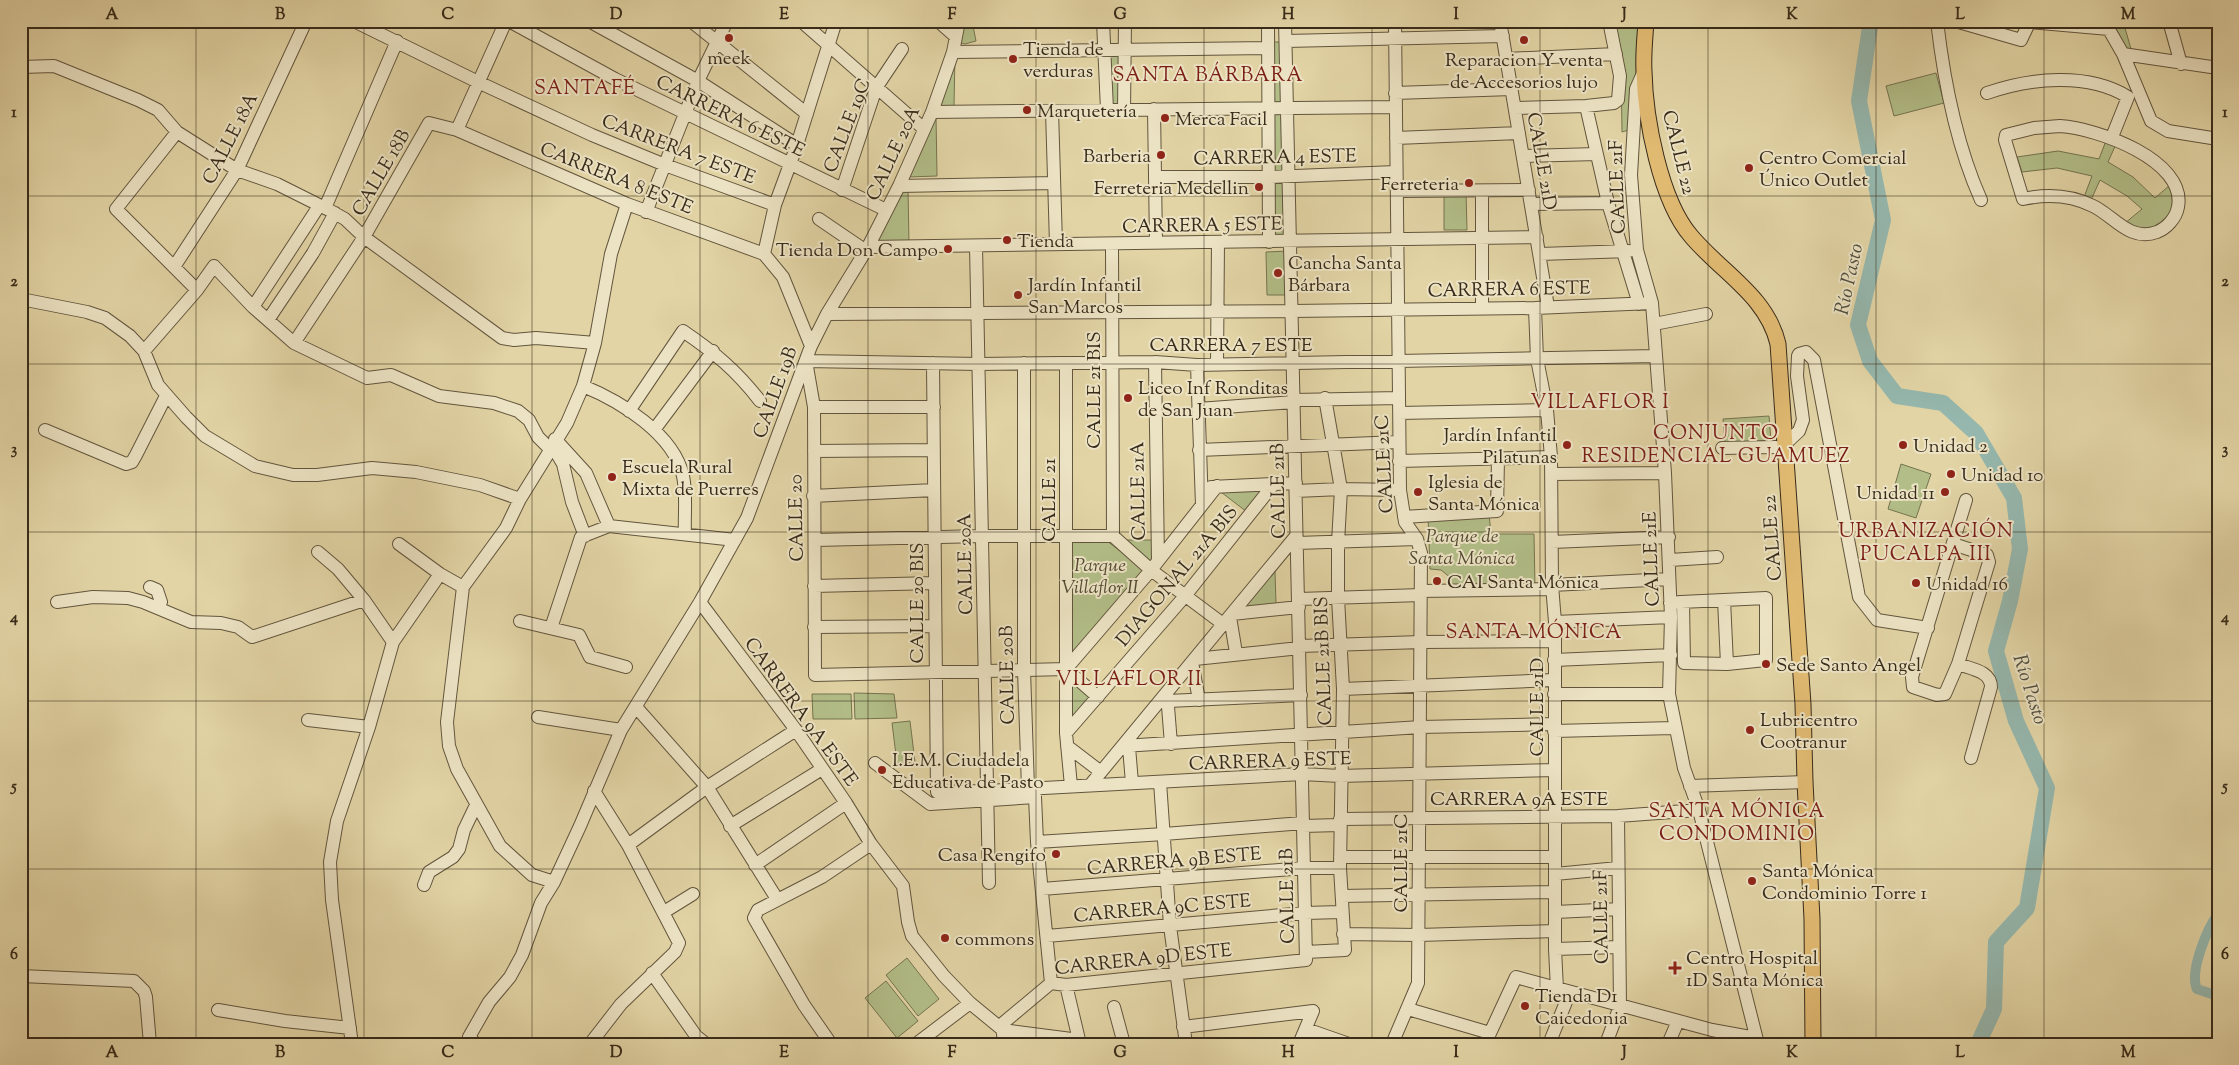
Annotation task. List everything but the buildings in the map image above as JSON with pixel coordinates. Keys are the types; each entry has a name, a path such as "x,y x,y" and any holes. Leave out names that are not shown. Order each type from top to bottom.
{"main road":[{"path":"1644,71 1646,21"},
{"name":"CALLE 22","path":"1644,71 1649,120 1658,161 1676,214 1692,238 1755,299 1775,330 1781,373 1780,446 1803,704 1812,919 1813,1044"}],"street":[{"name":"CALLE 18A","path":"174,267 238,170 306,21"},
{"name":"CARRERA 7 ESTE","path":"354,21 592,135 665,165 775,205"},
{"path":"457,130 507,21"},
{"name":"CARRERA 6 ESTE","path":"507,21 685,114 886,210"},
{"path":"589,21 698,82 797,145"},
{"path":"691,21 807,114"},
{"path":"646,212 698,82 726,21"},
{"path":"801,21 924,129"},
{"path":"764,254 775,205 788,164 797,145 836,21"},
{"path":"938,21 955,36"},
{"name":"CALLE 20A","path":"811,346 827,314 867,249 899,186 932,112 952,52 959,21"},
{"path":"1104,21 1107,110"},
{"path":"1124,21 1124,110"},
{"path":"1268,21 1269,242"},
{"name":"CALLE 21B","path":"1285,21 1306,956"},
{"name":"CALLE 21C","path":"1392,1044 1418,983 1421,727 1421,553 1417,539 1410,532 1404,517 1400,490 1395,21"},
{"name":"CALLE 21D","path":"1500,21 1548,307"},
{"path":"1515,108 1586,106 1614,103 1619,96 1620,76 1609,21"},
{"path":"1937,21 1942,71 1969,173 1981,200"},
{"path":"1955,21 2021,40 2030,22 2106,25 2123,54 2134,95 2151,121 2168,131 2218,139"},
{"path":"2169,21 2181,64"},
{"path":"1286,41 1503,36"},
{"path":"268,320 313,253 327,209 397,41"},
{"path":"952,52 1268,48"},
{"name":"CALLE 19C","path":"842,190 876,88 902,49"},
{"path":"1507,59 1616,54"},
{"path":"2123,54 2218,68"},
{"path":"21,67 54,66 158,110 177,132 238,170 277,184 345,219 364,237 502,338 514,340 536,338 595,343"},
{"name":"CALLE 21F","path":"1644,71 1636,89 1631,175 1637,250 1646,303"},
{"path":"1986,92 2021,84 2077,81 2105,85 2134,95"},
{"path":"1395,93 1512,90"},
{"path":"2112,137 2134,95"},
{"path":"932,112 1396,106"},
{"path":"1586,106 1608,203 1623,252 1646,303"},
{"path":"1154,109 1156,243"},
{"path":"1052,110 1056,244"},
{"name":"CALLE 18B","path":"364,237 429,123 457,130"},
{"path":"2060,126 2080,128 2112,137 2130,146 2154,163 2172,180 2177,193 2178,206 2172,220 2164,228 2146,234 2130,232 2095,207 2069,198 2043,196 2023,200 2005,140 2006,135 2034,128 2060,126"},
{"name":"CARRERA 8 ESTE","path":"457,130 646,212 764,254"},
{"path":"177,132 116,209 197,290"},
{"path":"1396,138 1519,133"},
{"path":"1523,156 1597,154"},
{"name":"CARRERA 4 ESTE","path":"1155,177 1269,177 1396,172"},
{"path":"899,186 1054,182"},
{"path":"1396,191 1529,190"},
{"path":"1482,191 1482,308"},
{"path":"1531,204 1608,203"},
{"path":"554,882 532,876 500,846 457,769 450,746 447,722 463,587 506,528 520,499 567,423 583,386 595,343 611,254 627,204"},
{"path":"253,307 327,209"},
{"path":"819,219 867,249"},
{"path":"294,343 364,237"},
{"name":"CARRERA 5 ESTE","path":"867,249 1056,244 1537,237"},
{"path":"1217,364 1218,242"},
{"name":"CALLE 21 BIS","path":"1112,244 1113,536"},
{"name":"CALLE 20A","path":"976,246 989,883"},
{"path":"1540,254 1637,250"},
{"name":"CALLE 19B","path":"476,1044 470,1037 476,1022 514,970 522,955 541,903 554,882 621,730 700,602 747,518 806,362 811,346 784,277 764,254"},
{"path":"144,351 197,290 214,266 253,307 294,343 367,378 391,375 439,396 494,403 518,410 529,420 538,437 553,446 586,473 609,526"},
{"path":"21,299 87,312 105,318 130,336 144,351 158,385 166,396 205,436 256,466 293,476 372,468 416,472 480,485 520,499"},
{"name":"CARRERA 6 ESTE","path":"827,314 1535,308 1646,303"},
{"name":"CALLE 21E","path":"1646,303 1654,324 1669,537 1669,579 1677,602 1671,617 1669,694 1674,728 1684,768 1699,810 1757,1041"},
{"name":"CALLE 21D","path":"1535,308 1537,359 1547,410 1552,474 1552,587 1555,622 1555,949 1557,988"},
{"path":"1654,324 1706,314"},
{"path":"629,411 683,331 713,351 740,375 760,401"},
{"path":"654,430 713,351"},
{"path":"1722,448 1780,446 1799,431 1802,420 1797,376 1798,356 1806,352 1814,360 1859,597 1877,620 1928,628"},
{"name":"CARRERA 7 ESTE","path":"806,362 1111,364 1155,362 1197,365 1656,356"},
{"name":"CALLE 20","path":"806,362 814,407 813,496 816,540 814,675 936,672"},
{"name":"CALLE 21A","path":"1154,565 1155,362"},
{"name":"CALLE 20 BIS","path":"933,363 936,792 987,795"},
{"name":"CALLE 20B","path":"1024,363 1024,670 1032,792 1051,983"},
{"name":"CALLE 21","path":"1066,364 1066,669 1067,739 1071,786"},
{"path":"1197,365 1202,505"},
{"path":"583,386 605,395 654,430 677,460 683,477 684,534"},
{"path":"45,430 126,464 132,462 166,396"},
{"path":"1198,409 1325,398 1399,398"},
{"name":"CALLE 21B BIS","path":"1325,398 1340,489 1338,598 1344,689 1340,776 1340,862 1341,912 1345,950"},
{"path":"814,407 934,407"},
{"path":"1399,413 1547,410"},
{"path":"1199,450 1333,443 1399,442"},
{"path":"553,446 562,464 572,502 585,536"},
{"path":"814,451 934,450"},
{"path":"1399,461 1551,457"},
{"path":"1404,517 1497,511 1498,459"},
{"path":"1552,474 1665,473"},
{"path":"1201,487 1273,485 1400,490"},
{"name":"DIAGONAL 21A BIS","path":"1067,739 1098,697 1185,596 1273,485"},
{"path":"1066,669 1154,565 1217,486"},
{"path":"813,496 934,490"},
{"path":"1953,544 1987,555 1989,562 1958,664 1943,695 1913,687 1912,682 1966,500"},
{"path":"552,628 581,538 585,536 609,526 735,540"},
{"path":"816,540 982,536 1023,537 1067,534 1113,536 1154,565 1185,596 1228,618 1299,603 1338,598 1669,579"},
{"path":"1552,542 1669,537"},
{"path":"1091,784 1126,746 1167,697 1228,618 1297,539 1338,543 1417,539"},
{"path":"399,544 440,574 463,587"},
{"path":"318,552 338,569 364,600 393,642"},
{"path":"1670,560 1717,558"},
{"path":"352,1044 332,900 330,862 337,821 369,727 393,642 440,574"},
{"path":"814,586 935,583"},
{"path":"150,587 157,590 159,594 161,602 158,608"},
{"path":"57,602 93,597 128,598 191,622 221,623 238,627 252,637 364,600"},
{"path":"1766,598 1766,660 1727,664 1684,663 1677,602 1766,598"},
{"path":"1724,600 1727,664"},
{"name":"CARRERA 9A ESTE","path":"700,602 796,730 846,803 871,844 903,886 912,936 944,976 970,1003 1003,1030"},
{"path":"1555,622 1671,617"},
{"path":"1228,618 1236,653"},
{"path":"520,621 579,635 590,657 626,666"},
{"path":"814,626 935,626"},
{"path":"1194,660 1236,653 1340,643 1555,641"},
{"path":"1554,660 1671,655"},
{"path":"1194,660 1199,700"},
{"path":"1958,664 1988,675 1991,680 1991,687 1971,758"},
{"path":"936,672 1066,669 1098,697"},
{"path":"1344,689 1421,684 1554,680"},
{"path":"1554,694 1669,694"},
{"path":"1167,697 1199,700 1301,695"},
{"path":"1167,697 1171,744"},
{"path":"636,707 707,788 777,899"},
{"path":"538,717 621,730"},
{"path":"308,720 369,727"},
{"path":"1126,746 1421,727 1674,728"},
{"path":"628,845 707,788 796,730"},
{"path":"1067,739 1101,772"},
{"path":"1126,746 1132,783"},
{"path":"875,763 930,804 987,795"},
{"path":"730,826 822,769"},
{"name":"CARRERA 9 ESTE","path":"987,795 1032,792 1091,784 1302,774 1340,776 1554,770"},
{"path":"1160,782 1170,926 1186,1044"},
{"path":"1690,786 1805,782"},
{"path":"590,1044 621,1004 678,948 679,943 628,845 594,791"},
{"path":"755,866 846,803"},
{"path":"424,885 429,872 453,857 459,849 464,830 476,805"},
{"name":"CARRERA 9A ESTE","path":"1037,842 1419,817 1554,818 1618,816 1699,810"},
{"name":"CALLE 21F","path":"1606,1044 1620,1006 1618,816"},
{"path":"831,1044 804,1006 754,918 758,910 822,876 871,844"},
{"name":"CARRERA 9B ESTE","path":"1042,889 1304,868 1340,862 1419,857 1555,858"},
{"path":"1555,874 1618,868"},
{"path":"1342,896 1555,892"},
{"path":"664,912 693,894"},
{"path":"1555,912 1619,909"},
{"name":"CARRERA 9C ESTE","path":"1046,936 1305,913 1341,912"},
{"path":"1343,934 1419,935 1555,931"},
{"path":"1555,949 1620,947"},
{"name":"CARRERA 9D ESTE","path":"1003,1030 1002,1024 1051,983 1066,985 1175,973 1345,950"},
{"path":"652,973 696,1036 706,1044"},
{"path":"21,976 134,980 140,985 146,998 150,1044"},
{"path":"1408,1009 1488,1038 1516,977 1757,1041"},
{"path":"1004,1044 1003,1030 1080,1042 1066,985"},
{"path":"1549,1044 1570,992"},
{"path":"916,1044 970,1003"},
{"path":"1114,1007 1124,1044"},
{"path":"218,1010 285,1021 350,1028"},
{"path":"1183,1027 1313,1011 1299,1044"},
{"path":"1668,1044 1678,1021"},
{"path":"1306,1029 1348,1044"},
{"path":"1712,1030 1714,1044"}],"green space":[{"path":"961,21 972,21 976,41 965,44 957,42"},
{"path":"1611,21 1643,21 1632,129 1622,132 1621,67"},
{"path":"2106,21 2123,21 2131,49 2123,51"},
{"path":"1269,42 1280,42 1287,102 1270,103"},
{"path":"1107,51 1119,51 1120,104 1108,105"},
{"path":"955,56 954,106 937,106"},
{"path":"1936,73 1944,103 1894,116 1886,86"},
{"path":"1270,112 1288,113 1285,171 1271,172"},
{"path":"936,116 937,176 908,177"},
{"path":"2107,138 2117,142 2108,162 2133,177 2155,198 2170,185 2172,207 2167,217 2157,226 2149,230 2124,224 2142,209 2127,196 2100,180 2091,200 2084,197 2092,176 2057,168 2022,172 2017,157 2058,151 2099,159"},
{"path":"1271,179 1284,179 1285,236 1272,236"},
{"path":"908,188 909,245 879,245 875,237 900,189"},
{"path":"1444,191 1466,191 1467,230 1444,230"},
{"name":"Cancha Santa Bárbara","path":"1289,251 1290,295 1267,295 1266,252"},
{"path":"1769,416 1771,440 1725,444 1723,419"},
{"path":"1901,464 1931,474 1916,518 1888,509"},
{"path":"1268,487 1247,512 1217,489"},
{"name":"Parque de Santa Mónica","path":"1489,514 1491,534 1534,534 1535,588 1442,589 1451,578 1441,570 1430,569 1428,517"},
{"path":"1127,540 1155,540 1155,557 1150,561"},
{"name":"Parque Villaflor II","path":"1070,541 1107,541 1145,570 1068,664"},
{"path":"1275,571 1276,605 1243,609"},
{"path":"1068,676 1093,697 1067,730"},
{"path":"854,693 894,694 897,718 855,719"},
{"path":"812,694 851,694 852,719 813,719"},
{"path":"910,721 915,762 897,763 892,723"},
{"path":"907,958 939,999 918,1016 886,975"},
{"path":"886,981 918,1021 897,1038 865,998"}],"waterway":[{"name":"Río Pasto","path":"1868,21 1870,27 1859,101 1883,220 1858,325 1870,361 1897,396 1943,403 1976,433 2014,498 2020,549 2010,601 1996,651 2016,721 2047,788 2027,908 1996,942 1994,1009 1978,1044"},
{"path":"2218,914 2200,951 2195,972 2197,989 2218,996"}],"place":[{"name":"meek","path":"729,38"},
{"name":"Reparacion Y venta de Accesorios lujo","path":"1524,40"},
{"name":"Tienda de verduras","path":"1013,59"},
{"name":"Marquetería","path":"1027,110"},
{"name":"Merca Facil","path":"1165,118"},
{"name":"Barberia","path":"1161,155"},
{"name":"Centro Comercial Único Outlet","path":"1749,168"},
{"name":"Ferreteria","path":"1469,183"},
{"name":"Ferreteria Medellin","path":"1259,187"},
{"name":"Tienda","path":"1007,240"},
{"name":"Tienda Don Campo","path":"948,249"},
{"name":"Cancha Santa Bárbara","path":"1278,273"},
{"name":"Jardín Infantil San Marcos","path":"1018,295"},
{"name":"Liceo Inf Ronditas de San Juan","path":"1128,398"},
{"name":"Jardín Infantil Pilatunas","path":"1567,445"},
{"name":"Unidad 2","path":"1903,445"},
{"name":"Unidad 10","path":"1951,474"},
{"name":"Escuela Rural Mixta de Puerres","path":"612,477"},
{"name":"Iglesia de Santa Mónica","path":"1418,492"},
{"name":"Unidad 11","path":"1945,492"},
{"name":"CAI Santa Mónica","path":"1437,581"},
{"name":"Unidad 16","path":"1916,583"},
{"name":"Sede Santo Angel","path":"1766,664"},
{"name":"Lubricentro Cootranur","path":"1750,730"},
{"name":"I.E.M. Ciudadela Educativa de Pasto","path":"882,770"},
{"name":"Casa Rengifo","path":"1056,854"},
{"name":"Santa Mónica Condominio Torre 1","path":"1752,881"},
{"name":"commons","path":"945,938"},
{"name":"Centro Hospital 1D Santa Mónica","path":"1675,968"},
{"name":"Tienda D1 Caicedonia","path":"1525,1006"}],"district":[{"name":"SANTA BÁRBARA","path":"1208,74"},
{"name":"SANTAFÉ","path":"585,87"},
{"name":"VILLAFLOR I","path":"1600,401"},
{"name":"CONJUNTO RESIDENCIAL GUAMUEZ","path":"1716,444"},
{"name":"URBANIZACIÓN PUCALPA III","path":"1926,542"},
{"name":"SANTA MÓNICA","path":"1534,631"},
{"name":"VILLAFLOR II","path":"1129,678"},
{"name":"SANTA MÓNICA CONDOMINIO","path":"1737,822"}]}
